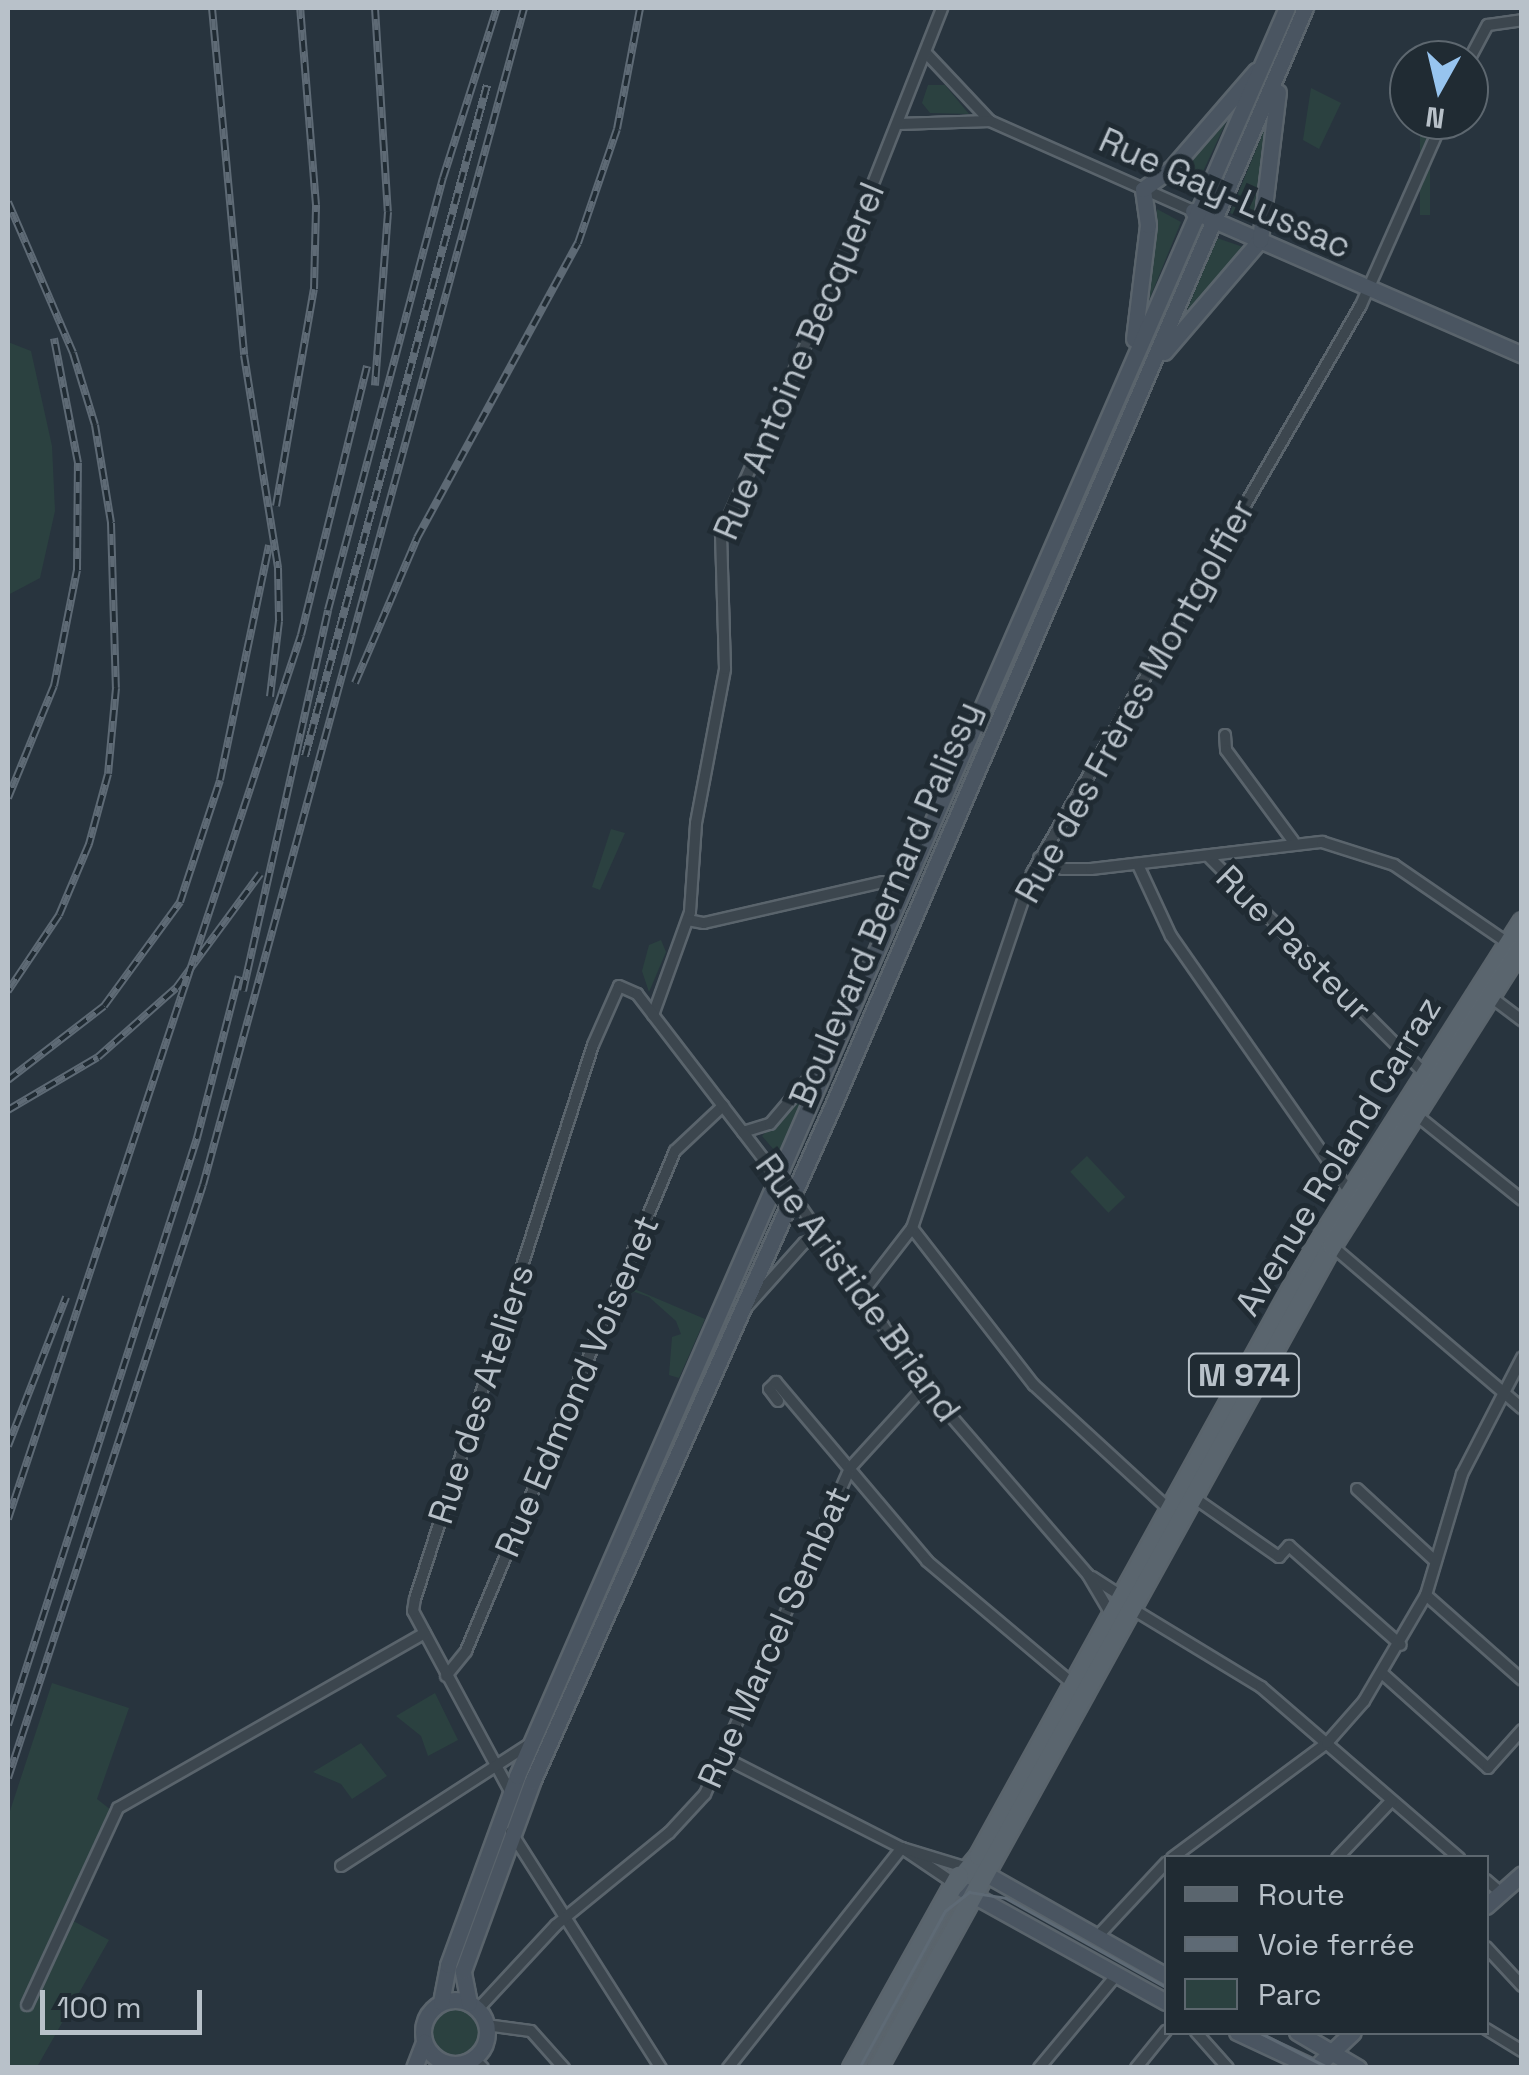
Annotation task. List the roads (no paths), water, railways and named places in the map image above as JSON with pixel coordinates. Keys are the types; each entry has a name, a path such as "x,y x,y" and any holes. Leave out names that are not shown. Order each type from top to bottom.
{"main road":[{"name":"Boulevard Bernard Palissy","path":"511,1814 532,1742 837,1046 1193,211 1287,8"},
{"name":"Boulevard Bernard Palissy","path":"511,1814 793,1196 1282,68 1304,8"},
{"path":"1155,362 1260,240 1282,68"},
{"path":"1132,361 1148,225 1143,189 1172,169 1260,69"},
{"path":"1216,221 1217,158"},
{"path":"1193,211 1195,270"},
{"name":"Rue Gay-Lussac","path":"1193,211 1522,356"},
{"name":"Avenue Roland Carraz","path":"1046,1743 1072,1683 1110,1614 1126,1602 1192,1496 1332,1246 1492,997 1522,922"},
{"name":"Avenue Roland Carraz","path":"1046,1743 1117,1633 1126,1602 1169,1509 1349,1191 1423,1072 1515,945"},
{"path":"1416,1114 1423,1072"},
{"name":"M 974","path":"878,2068 964,1918 975,1896 973,1871 1031,1759 1046,1743"},
{"name":"M 974","path":"852,2068 1046,1743"},
{"path":"414,2068 424,2042 423,2024 440,2002 448,1964 511,1814"},
{"path":"424,2042 435,2057 449,2066 478,2063 486,2026 474,2006 463,1971 511,1814"},
{"path":"973,1871 1164,1975"},
{"path":"1489,1903 1522,1874"},
{"path":"975,1896 1114,1978 1164,2001"},
{"path":"440,2002 474,2006"},
{"path":"1243,2035 1314,2068 1350,2035"},
{"path":"1304,2035 1358,2068"}],"street":[{"name":"Rue Antoine Becquerel","path":"653,1015 688,920 696,822 725,669 718,544 898,124 942,8"},
{"path":"1480,40 1488,25 1519,19"},
{"name":"Rue Gay-Lussac","path":"926,53 990,121 1193,211"},
{"path":"898,124 990,121"},
{"name":"Rue des Frères Montgolfier","path":"861,1294 912,1228 1039,858 1368,289 1434,140"},
{"path":"1225,735 1226,750 1293,841"},
{"path":"1039,858 1063,869 1138,865 1293,841 1350,848 1394,866 1515,945"},
{"name":"Rue Pasteur","path":"1208,856 1423,1072"},
{"path":"1138,865 1171,936 1349,1191"},
{"path":"688,920 704,923 883,882"},
{"name":"Rue des Ateliers","path":"637,994 624,986 613,990 593,1045 413,1611 494,1766 511,1814 566,1917 660,2068"},
{"name":"Rue Aristide Briand","path":"637,994 793,1196 925,1386 1088,1575 1110,1614"},
{"path":"1492,997 1522,1020"},
{"name":"Boulevard Bernard Palissy","path":"743,1132 770,1124 837,1046"},
{"name":"Rue Edmond Voisenet","path":"446,1676 466,1651 675,1151 723,1106"},
{"path":"1416,1114 1522,1200"},
{"path":"912,1228 1034,1385 1169,1509"},
{"path":"740,1314 804,1243 822,1236"},
{"path":"1332,1246 1522,1408"},
{"path":"1176,1855 1327,1743 1382,1674 1426,1595 1462,1474 1522,1358"},
{"path":"778,1401 768,1389 776,1382 927,1562 1072,1683"},
{"name":"Rue Marcel Sembat","path":"474,2006 566,1917 682,1821 725,1758 850,1468 925,1386"},
{"path":"1357,1489 1434,1561"},
{"path":"1192,1496 1279,1557 1289,1546 1401,1646"},
{"name":"Rue Aristide Briand","path":"1088,1575 1261,1687 1455,1855"},
{"path":"1426,1595 1522,1680"},
{"path":"27,2005 118,1808 424,1633"},
{"path":"1382,1674 1488,1768 1522,1730"},
{"path":"340,1866 532,1742"},
{"path":"725,1758 902,1848 973,1871"},
{"path":"1340,1855 1392,1802"},
{"path":"902,1848 973,1871"},
{"path":"728,2068 902,1848"},
{"path":"1096,1938 1164,1865"},
{"path":"1489,1883 1500,1892"},
{"path":"1489,1949 1522,1986"},
{"path":"1039,2068 1114,1978"},
{"path":"486,2026 531,2031 564,2068"},
{"path":"1489,2031 1522,2051"},
{"path":"1136,2068 1164,2034"},
{"path":"1199,2035 1228,2068"}],"tram line":[{"path":"859,2068 945,1911 969,1892 1006,1898 1164,1986"},
{"path":"1265,2035 1329,2068"}],"railway":[{"path":"212,8 244,355 278,568 279,621 270,696"},
{"path":"276,506 314,289 316,205 300,8"},
{"path":"375,8 388,212 375,386"},
{"path":"243,991 328,610 443,178 497,8"},
{"path":"8,1778 203,1185 524,8"},
{"path":"355,683 417,538 578,243 617,129 640,8"},
{"path":"305,756 487,85"},
{"path":"8,202 73,353 95,425 111,523 116,688 108,774 89,844 59,915 8,991"},
{"path":"8,798 54,686 77,570 78,463 54,338"},
{"path":"8,1519 301,635 367,366"},
{"path":"8,1080 104,1006 180,902 220,780 269,545"},
{"path":"8,1110 98,1057 176,988 260,874"},
{"path":"8,1725 197,1138 239,976"},
{"path":"8,1446 66,1297"}]}
